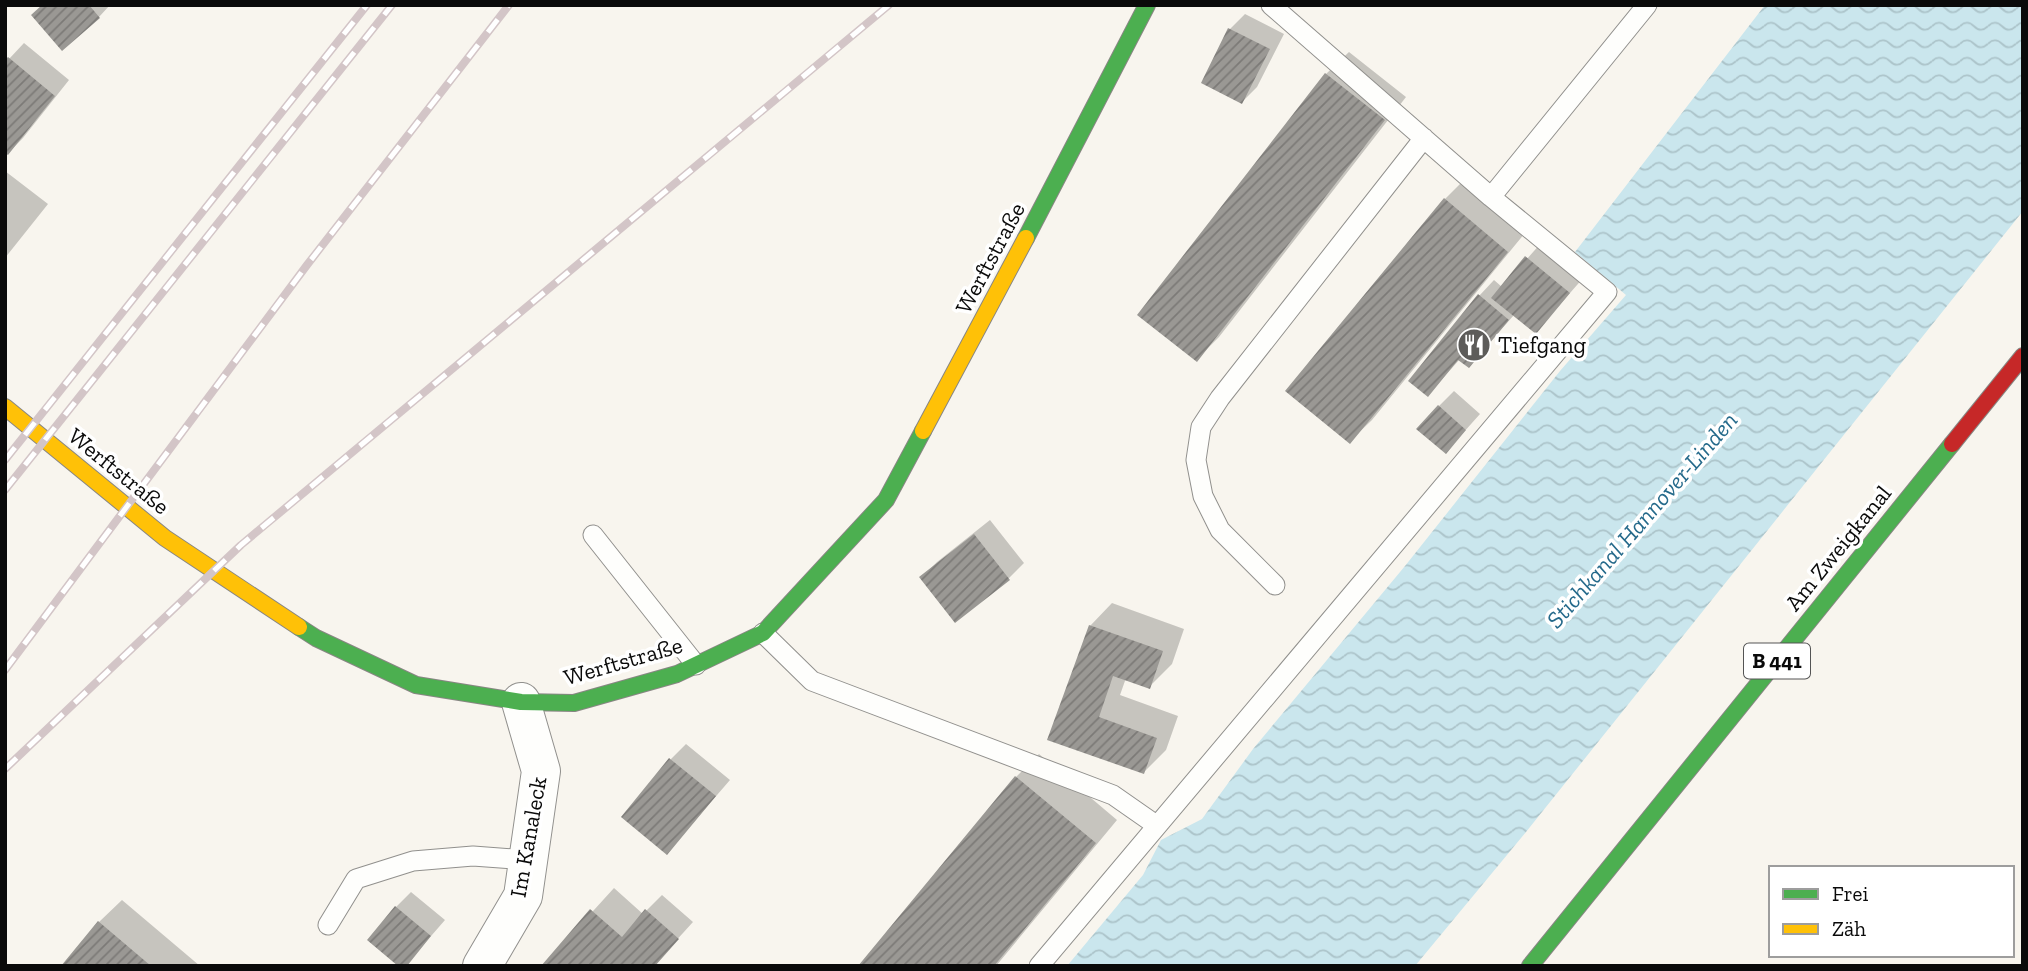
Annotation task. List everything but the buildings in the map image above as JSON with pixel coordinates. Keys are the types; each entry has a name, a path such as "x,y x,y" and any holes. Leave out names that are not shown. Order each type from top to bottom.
{"street":[{"name":"Werftstraße","path":"5,407 165,538 316,638 416,685 521,702 574,703 677,674 763,633 886,500 991,306 1147,5"},
{"name":"Am Zweigkanal","path":"1531,966 2023,356"},
{"name":"Im Kanaleck","path":"482,966 523,896 541,771 521,702"}],"lane":[{"path":"1039,966 1606,292 1491,197 1271,5"},
{"path":"1491,197 1647,5"},
{"path":"1275,586 1220,530 1203,496 1196,460 1201,428 1220,398 1424,138"},
{"path":"593,535 696,665"},
{"path":"763,633 811,681 1113,795 1156,825"},
{"path":"328,925 356,880 413,860 473,856 528,860"}],"water":[{"name":"Stichkanal Hannover-Linden","path":"1765,5 2023,5 2023,211 1526,832 1415,966 1067,966 1143,875 1161,840 1202,819 1253,749 1405,566 1560,371 1626,295 1575,252"}],"railway":[{"path":"5,460 367,5"},
{"path":"5,490 392,5"},
{"path":"5,670 307,265 509,5"},
{"path":"5,769 241,545 889,5"}],"traffic: fast":[{"path":"1026,238 1147,5"},
{"path":"299,627 316,638 416,685 521,702 574,703 677,674 763,633 886,500 923,431"},
{"path":"1530,966 1952,444"}],"traffic: slow":[{"path":"923,431 1026,238"},
{"path":"5,407 165,538 299,627"}],"traffic: jam":[{"path":"1952,444 2023,356"}],"place":[{"name":"Tiefgang","path":"1474,345"}]}
